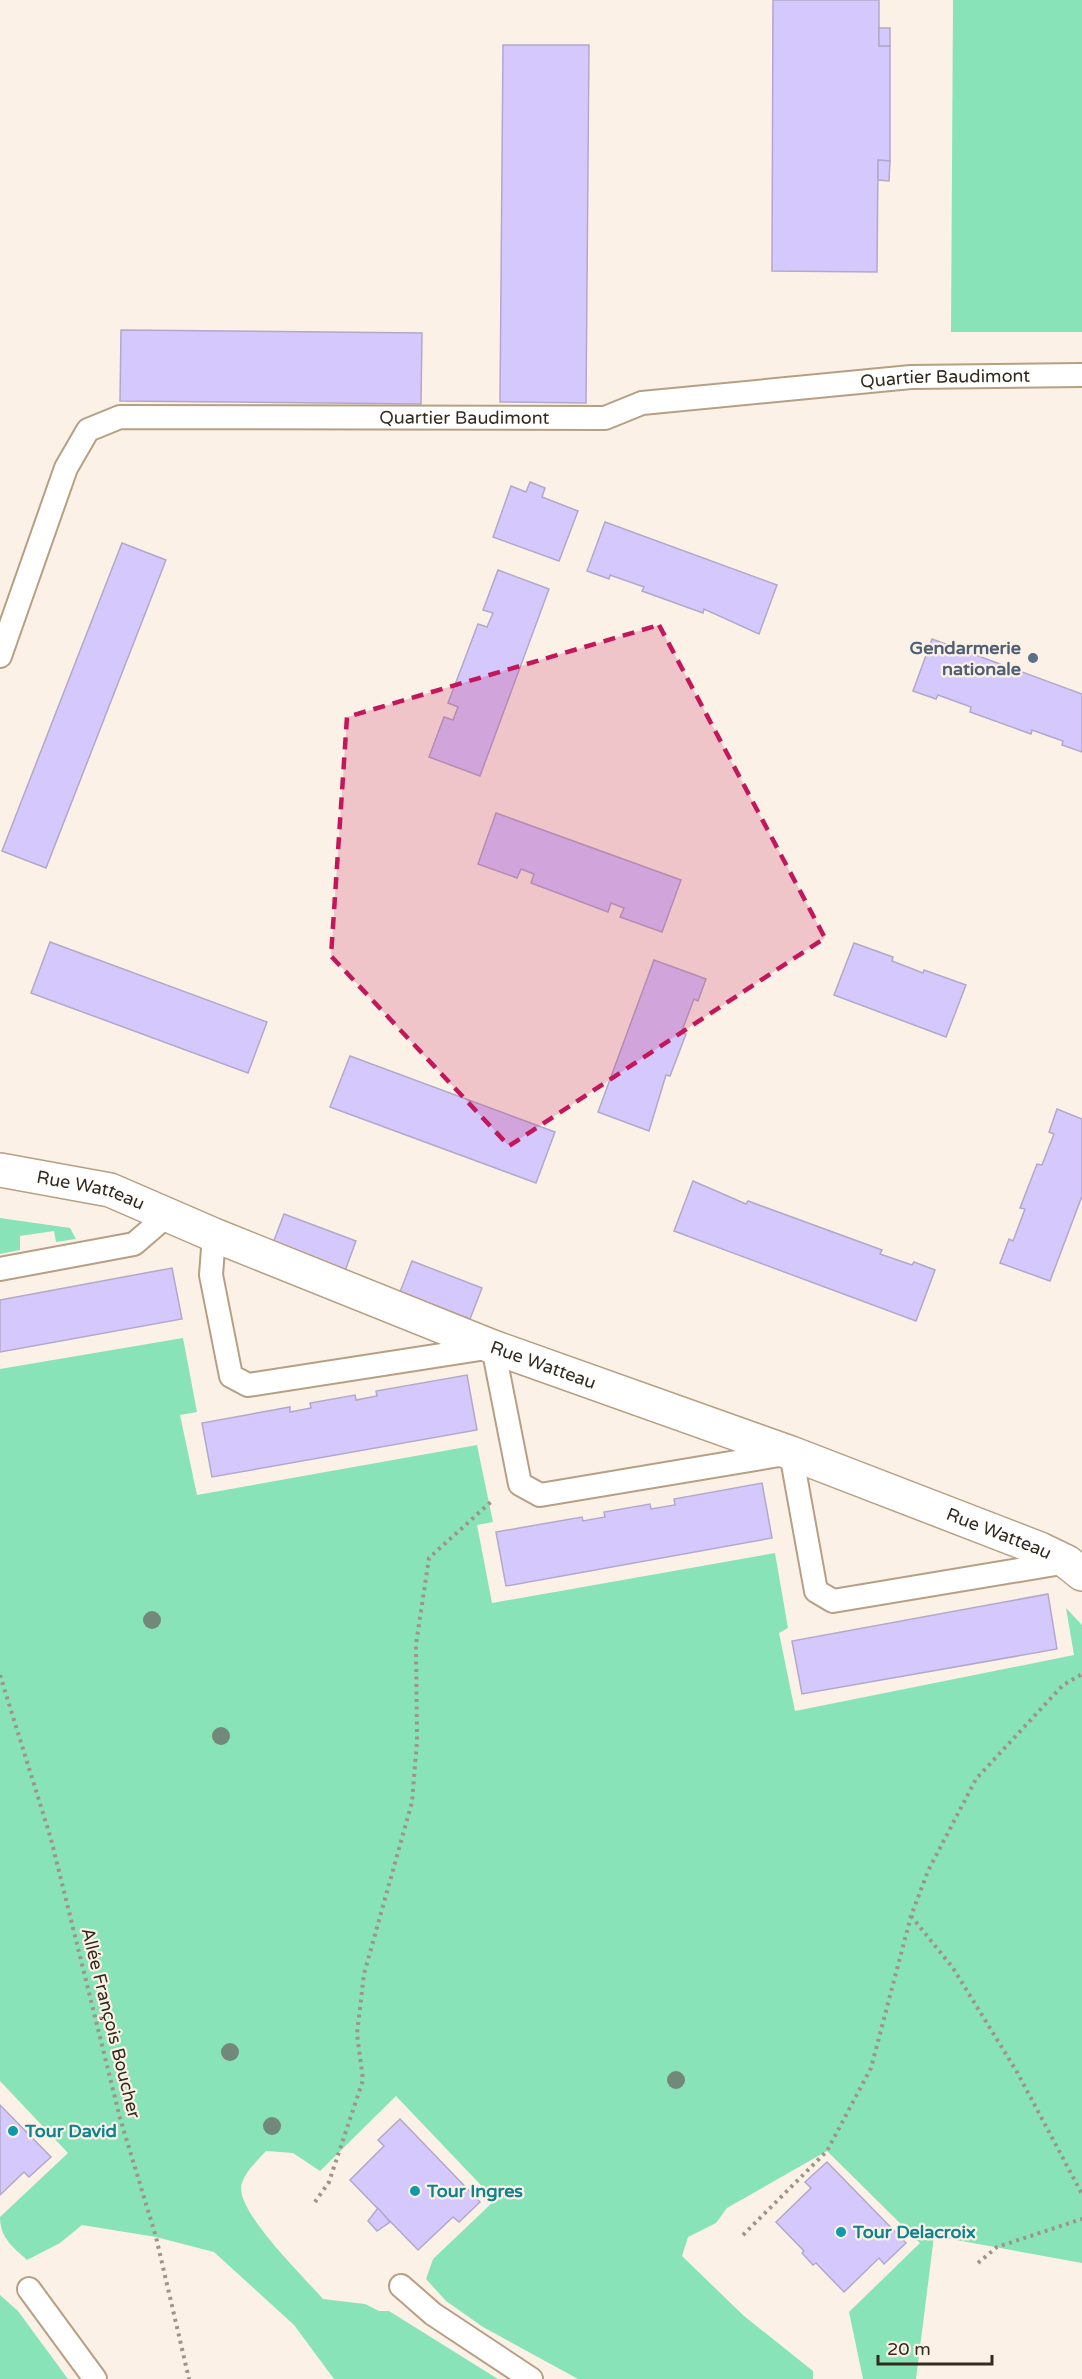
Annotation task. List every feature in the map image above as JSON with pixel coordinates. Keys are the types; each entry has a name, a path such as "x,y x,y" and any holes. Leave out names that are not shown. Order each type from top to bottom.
{"street":[{"name":"Rue Watteau","path":"0,1170 110,1190 170,1213 214,1235 492,1347 791,1453 1074,1568"}],"lane":[{"name":"Quartier Baudimont","path":"0,656 66,468 88,429 120,417 605,418 642,403 911,377 1082,375"},
{"path":"0,1269 134,1244 170,1213"},
{"path":"214,1235 211,1275 231,1376 248,1384 492,1347 520,1484 540,1495 791,1453 816,1591 833,1601 1074,1568"},
{"path":"400,2286 433,2314 531,2379"},
{"path":"29,2289 95,2379"}],"path":[{"path":"315,2202 329,2182 363,2080 357,2034 364,1974 412,1802 417,1741 416,1644 429,1558 489,1502 520,1484"},
{"path":"743,2235 827,2151 871,2068 911,1916 928,1871 976,1779 1063,1685 1082,1674"},
{"name":"Allée François Boucher","path":"0,1675 51,1839 120,2118 156,2237 189,2379"},
{"path":"911,1916 952,1968 1017,2072 1082,2194"},
{"path":"978,2263 997,2247 1082,2219"}],"highlighted area":[{"path":"659,625 825,938 509,1146 331,956 347,717"}],"green space":[{"path":"953,0 1082,0 1082,332 951,332"},
{"path":"0,1218 70,1228 76,1239 56,1242 54,1231 20,1236 20,1250 0,1254"},
{"path":"183,1338 197,1412 180,1415 197,1495 477,1445 493,1522 477,1525 492,1603 775,1553 788,1628 779,1633 795,1711 1074,1655 1066,1608 1082,1625 1082,2263 934,2236 916,2379 863,2379 849,2312 920,2243 827,2151 727,2208 716,2223 688,2237 682,2256 744,2316 813,2371 813,2379 578,2379 483,2327 446,2301 426,2279 433,2259 495,2200 396,2096 320,2171 293,2153 266,2151 250,2168 244,2179 241,2189 244,2201 262,2230 323,2299 365,2304 379,2311 389,2311 498,2379 334,2379 294,2325 214,2252 156,2237 82,2225 60,2243 27,2260 12,2246 2,2231 0,2217 68,2153 0,2081 0,1369"},
{"path":"0,2295 18,2311 68,2379 0,2379"}],"building":[{"path":"773,0 879,0 879,46 890,46 890,161 878,160 877,272 772,271"},
{"path":"879,28 890,28 890,46 879,46"},
{"path":"503,45 589,45 586,403 500,402"},
{"path":"878,160 890,161 889,181 878,180"},
{"path":"121,330 422,333 421,404 120,401"},
{"path":"530,482 545,488 542,497 578,511 559,561 493,537 511,486 526,492"},
{"path":"605,522 777,585 759,634 704,609 703,613 642,591 644,587 610,575 609,579 587,571"},
{"path":"122,543 166,560 46,868 2,851"},
{"path":"498,570 549,589 480,776 429,757 444,717 453,720 458,707 448,703 478,624 487,627 493,613 483,610"},
{"path":"932,639 1082,694 1082,752 1062,745 1063,741 1032,730 1031,734 970,712 971,707 938,695 936,699 913,691"},
{"path":"496,813 681,880 662,932 620,917 624,908 611,903 608,912 531,883 534,874 521,869 517,878 478,864"},
{"path":"50,942 267,1022 248,1073 31,993"},
{"path":"854,943 893,957 892,961 923,973 924,970 966,985 946,1037 834,995"},
{"path":"654,960 706,979 698,1001 694,999 681,1033 686,1034 670,1076 666,1075 649,1131 598,1112"},
{"path":"350,1056 555,1132 536,1183 330,1107"},
{"path":"1057,1109 1082,1119 1082,1196 1050,1281 1000,1263 1009,1239 1013,1241 1025,1209 1020,1208 1037,1164 1042,1165 1054,1134 1049,1132"},
{"path":"693,1181 746,1204 748,1201 882,1250 880,1254 912,1265 914,1262 935,1270 916,1321 674,1231"},
{"path":"284,1214 356,1241 345,1271 273,1243"},
{"path":"412,1261 482,1288 470,1319 400,1292"},
{"path":"172,1268 182,1319 0,1352 0,1300"},
{"path":"467,1375 477,1430 212,1477 202,1423 290,1407 290,1412 311,1408 310,1403 355,1395 356,1400 377,1396 376,1391"},
{"path":"762,1483 772,1538 506,1586 496,1532 582,1517 583,1521 605,1517 604,1512 650,1504 651,1509 675,1505 674,1499"},
{"path":"1048,1594 1057,1649 802,1694 792,1641"},
{"name":"Tour David","path":"0,2105 51,2157 29,2177 24,2172 0,2195"},
{"name":"Tour Ingres","path":"400,2119 480,2202 459,2222 453,2217 418,2250 350,2180 384,2146 378,2140"},
{"name":"Tour Delacroix","path":"827,2162 906,2243 884,2264 879,2258 844,2292 816,2263 813,2265 802,2253 804,2251 776,2222 811,2188 805,2182"},
{"path":"378,2208 390,2222 377,2231 368,2221"}],"place":[{"name":"Gendarmerie nationale","path":"1033,658"},
{"name":"Tour David","path":"13,2131"},
{"name":"Tour Ingres","path":"415,2191"},
{"name":"Tour Delacroix","path":"841,2232"}]}
